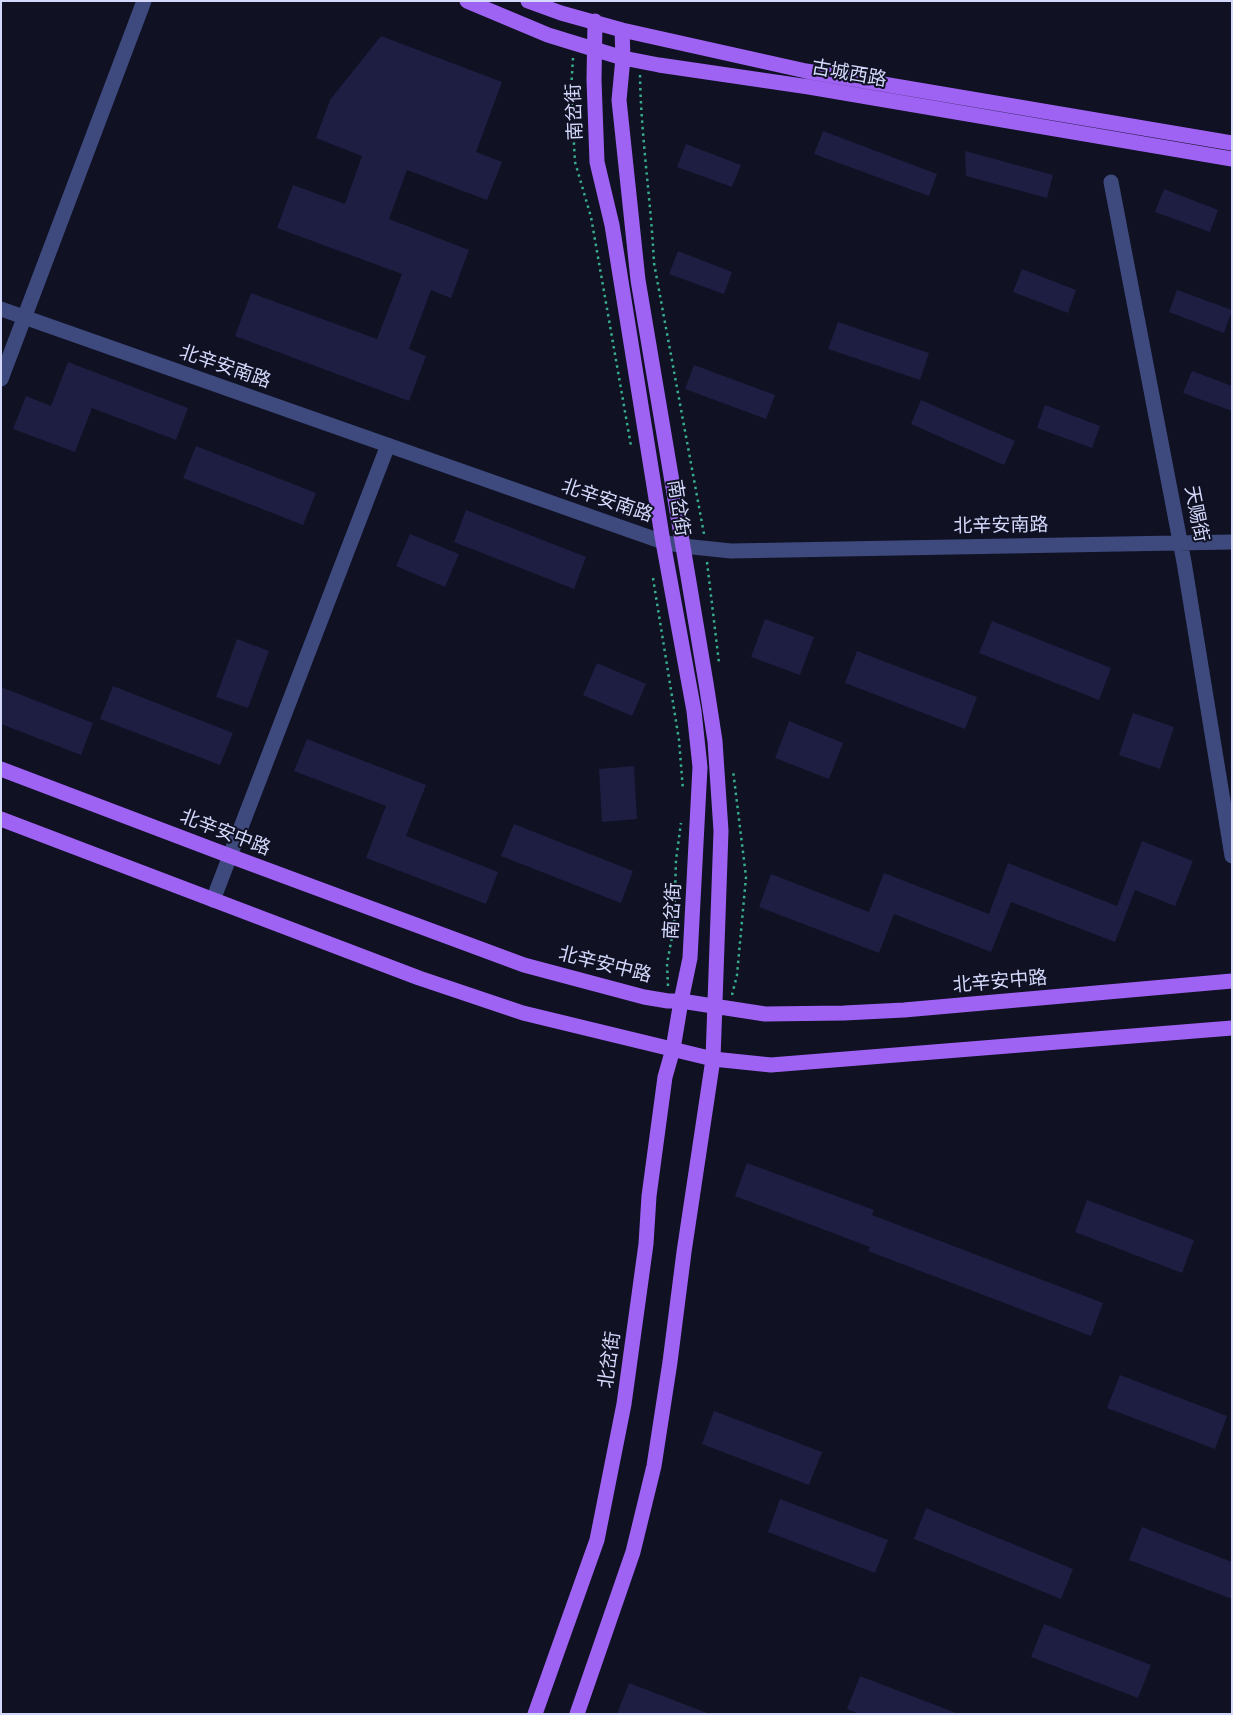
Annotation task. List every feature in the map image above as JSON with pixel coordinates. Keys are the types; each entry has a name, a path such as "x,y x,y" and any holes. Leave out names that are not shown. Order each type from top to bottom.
{"main road":[{"name":"古城西路","path":"467,1 548,35 623,58 809,87 1232,159"},
{"name":"古城西路","path":"528,1 561,13 622,30 806,71 1232,144"},
{"name":"南岔街","path":"595,21 594,80 597,162 612,225 663,542 694,711 700,767 690,958 681,1001"},
{"name":"南岔街","path":"622,30 623,58 619,100 638,280 715,741 721,831 715,1007"},
{"name":"北辛安中路","path":"1,769 524,965 668,1001 681,1001 765,1014 844,1013 904,1010 1232,981"},
{"path":"1,819 419,978 523,1013 713,1059 771,1065 1232,1028"},
{"name":"北岔街","path":"535,1714 590,1562 600,1523 624,1404 646,1244 649,1196 665,1077 673,1049 681,1001"},
{"path":"577,1714 633,1552 654,1466 713,1059 715,1007"}],"street":[{"path":"1,379 26,318 144,1"},
{"name":"天赐街","path":"1111,182 1181,544 1232,856"},
{"name":"北辛安南路","path":"1,309 663,542 683,546 731,551 1232,542"},
{"path":"213,900 388,445"}],"building":[{"path":"381,36 502,82 476,152 502,162 487,200 407,170 389,219 469,250 451,298 431,290 409,349 426,356 409,401 235,336 251,293 377,339 402,274 277,228 293,185 345,204 362,156 316,138 330,100"},
{"path":"823,131 937,174 929,196 814,154"},
{"path":"686,144 741,165 732,187 677,167"},
{"path":"965,151 1053,175 1047,198 966,176"},
{"path":"1164,189 1218,210 1210,232 1155,212"},
{"path":"678,251 732,272 724,294 669,274"},
{"path":"1022,269 1076,290 1068,313 1013,292"},
{"path":"1177,290 1232,310 1224,333 1169,312"},
{"path":"838,322 929,353 920,380 828,349"},
{"path":"68,362 188,408 176,440 92,408 75,452 13,429 26,396 51,406"},
{"path":"694,365 775,395 766,419 685,389"},
{"path":"1192,371 1232,386 1232,411 1183,393"},
{"path":"921,400 1015,441 1004,465 911,424"},
{"path":"1045,405 1100,426 1092,448 1037,428"},
{"path":"196,446 316,493 303,525 183,478"},
{"path":"466,510 586,557 574,589 454,542"},
{"path":"410,534 459,554 445,587 396,566"},
{"path":"765,619 814,637 800,675 751,657"},
{"path":"992,621 1111,668 1099,700 979,653"},
{"path":"237,639 269,651 248,708 216,697"},
{"path":"857,651 977,697 965,729 845,683"},
{"path":"597,663 646,684 632,716 583,695"},
{"path":"113,686 233,733 220,765 100,719"},
{"path":"1,687 93,723 81,755 1,724"},
{"path":"1133,713 1174,727 1160,769 1119,755"},
{"path":"789,721 843,743 829,779 775,758"},
{"path":"307,739 426,785 406,836 498,872 486,904 366,858 386,806 294,771"},
{"path":"634,766 637,819 602,822 599,769"},
{"path":"514,824 633,871 621,903 501,856"},
{"path":"1142,841 1193,861 1175,906 1135,890 1115,942 1011,902 991,952 894,914 879,953 759,907 771,874 869,912 884,873 989,914 1008,863 1117,906"},
{"path":"747,1163 874,1210 872,1215 1103,1303 1091,1336 868,1251 870,1247 735,1196"},
{"path":"1087,1200 1194,1240 1182,1273 1075,1232"},
{"path":"1120,1375 1227,1416 1215,1449 1107,1408"},
{"path":"714,1411 822,1452 809,1485 702,1444"},
{"path":"780,1499 888,1540 875,1573 768,1532"},
{"path":"926,1508 1073,1569 1061,1599 914,1539"},
{"path":"1142,1527 1232,1562 1232,1599 1129,1560"},
{"path":"1044,1624 1151,1665 1138,1698 1031,1657"},
{"path":"860,1676 956,1714 859,1714 847,1709"},
{"path":"629,1683 707,1713 707,1714 617,1714"}]}
